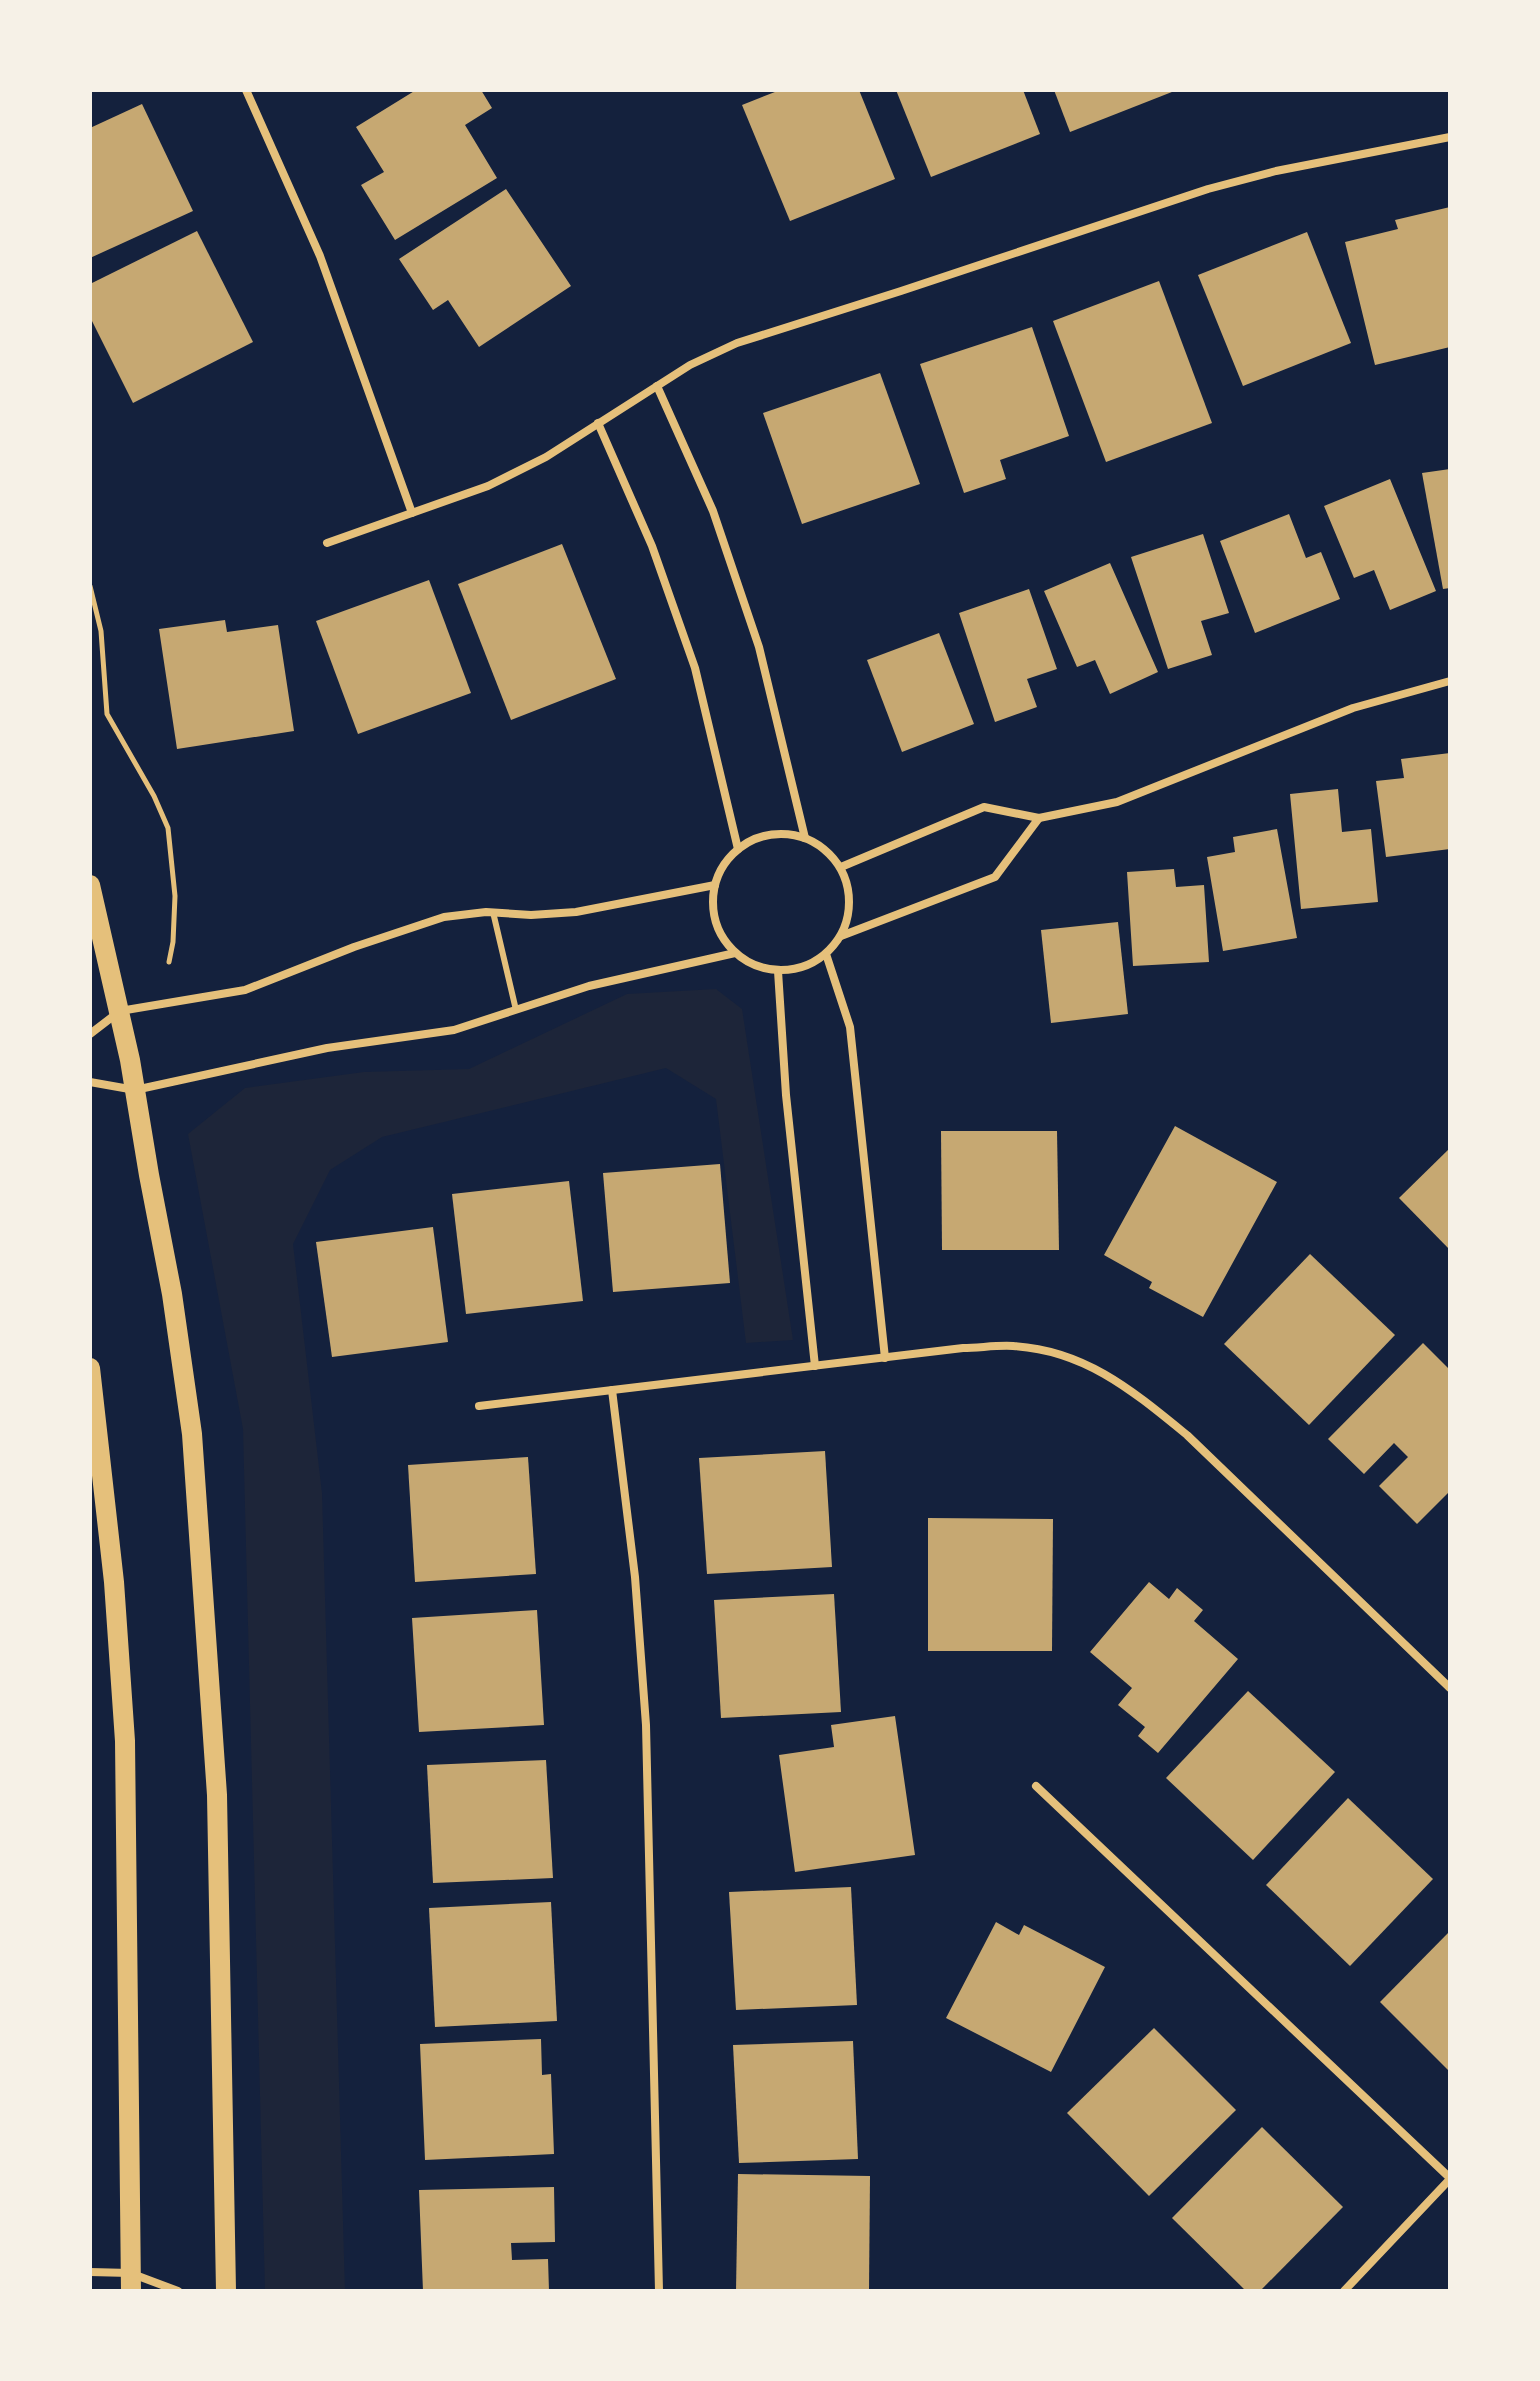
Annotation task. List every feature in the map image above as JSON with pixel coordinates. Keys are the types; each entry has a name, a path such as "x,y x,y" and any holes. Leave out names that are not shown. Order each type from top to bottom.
{"main road":[{"path":"90,885 120,1011 172,1294 195,1464 217,1795 226,2291"},
{"path":"90,1368 114,1582 125,1741 131,2282"}],"street":[{"path":"246,90 320,256 412,513"},
{"path":"327,543 488,486 546,457 690,365 737,343 1208,189 1276,171 1450,137"},
{"path":"657,386 713,511 759,647 805,838"},
{"path":"598,423 652,546 695,668 738,849"},
{"path":"841,867 984,807 1039,818 1117,802 1353,708 1450,681"},
{"path":"841,936 995,877 1039,818"},
{"path":"781,833 805,838 825,849 841,867 849,890 849,914 841,936 826,954 812,964 778,971 754,965 735,953 715,922 712,903 723,865 738,849 758,837 781,833"},
{"path":"90,1034 120,1011 245,990 354,947 444,917 493,912 531,915 576,912 715,885"},
{"path":"90,1082 135,1090 327,1048 454,1030 603,982 735,953"},
{"path":"826,954 850,1027 885,1358"},
{"path":"778,971 786,1095 815,1366"},
{"path":"479,1406 963,1348 1013,1346 1061,1354 1100,1369 1187,1435 1450,1688"},
{"path":"612,1390 635,1577 646,1725 659,2291"},
{"path":"1036,1786 1450,2179 1344,2291"},
{"path":"90,2272 178,2291"}],"lane":[{"path":"493,912 516,1010"}],"path":[{"path":"90,586 101,631 107,714 154,796 168,828 175,896 169,962"}],"shaded area":[{"path":"716,989 742,1009 793,1340 746,1343 716,1099 666,1068 382,1137 330,1170 293,1244 322,1493 345,2291 265,2291 243,1429 188,1134 245,1088 364,1072 469,1069 627,994"}],"building":[{"path":"416,90 481,90 492,108 465,125 497,178 395,240 361,185 384,172 356,127"},
{"path":"780,90 859,90 895,179 790,221 742,105"},
{"path":"896,90 1023,90 1040,134 931,177"},
{"path":"1054,90 1177,90 1070,132"},
{"path":"142,104 193,211 90,258 90,128"},
{"path":"506,189 571,286 479,347 448,300 433,310 399,259"},
{"path":"1450,207 1450,347 1375,365 1345,242 1398,229 1395,220"},
{"path":"197,231 253,342 133,403 90,317 90,284"},
{"path":"1307,232 1351,343 1243,386 1198,275"},
{"path":"1159,281 1212,423 1106,462 1053,321"},
{"path":"1032,327 1069,436 1000,460 1006,479 964,493 920,364"},
{"path":"880,373 920,484 802,524 763,413"},
{"path":"1450,469 1450,588 1443,589 1422,473"},
{"path":"1390,479 1436,591 1390,610 1374,570 1354,578 1324,506"},
{"path":"1289,514 1306,558 1321,552 1340,599 1255,633 1220,541"},
{"path":"1203,534 1229,613 1201,621 1212,655 1168,669 1131,557"},
{"path":"562,544 616,679 511,720 458,584"},
{"path":"1110,563 1158,672 1110,694 1095,660 1077,667 1044,591"},
{"path":"429,580 471,693 358,734 316,621"},
{"path":"1029,589 1057,669 1027,679 1037,707 995,722 959,613"},
{"path":"225,620 227,632 278,625 294,731 177,749 159,629"},
{"path":"939,633 974,724 902,752 867,660"},
{"path":"1450,753 1450,849 1386,857 1376,781 1404,778 1401,759"},
{"path":"1338,789 1342,832 1371,829 1378,902 1301,909 1290,794"},
{"path":"1277,829 1297,938 1223,951 1207,857 1235,852 1233,837"},
{"path":"1174,869 1176,887 1204,885 1209,962 1133,966 1127,872"},
{"path":"1118,922 1128,1014 1051,1023 1041,930"},
{"path":"1175,1126 1277,1182 1203,1317 1149,1288 1152,1282 1104,1255"},
{"path":"941,1131 1057,1131 1059,1250 942,1250"},
{"path":"1450,1148 1450,1250 1399,1198"},
{"path":"720,1164 730,1283 613,1292 603,1173"},
{"path":"569,1181 583,1301 466,1314 452,1194"},
{"path":"433,1227 448,1342 332,1357 316,1242"},
{"path":"1310,1254 1395,1335 1309,1425 1224,1344"},
{"path":"1423,1343 1450,1370 1450,1491 1417,1524 1379,1486 1408,1457 1394,1443 1364,1474 1328,1439"},
{"path":"825,1451 832,1567 707,1574 699,1458"},
{"path":"528,1457 536,1574 415,1582 408,1465"},
{"path":"928,1518 1053,1519 1052,1651 928,1651"},
{"path":"1149,1582 1169,1599 1177,1588 1203,1610 1194,1621 1238,1659 1158,1753 1138,1736 1145,1727 1118,1705 1132,1688 1090,1652"},
{"path":"834,1594 841,1712 721,1718 714,1600"},
{"path":"537,1610 544,1725 419,1732 412,1618"},
{"path":"1248,1691 1335,1772 1253,1860 1166,1778"},
{"path":"895,1716 915,1855 795,1872 779,1755 834,1747 831,1725"},
{"path":"546,1760 553,1878 433,1883 427,1765"},
{"path":"1348,1798 1433,1879 1350,1966 1266,1885"},
{"path":"851,1887 857,2005 736,2010 729,1892"},
{"path":"551,1902 557,2021 435,2027 429,1908"},
{"path":"996,1922 1019,1935 1024,1925 1105,1967 1051,2072 946,2018"},
{"path":"1450,1931 1450,2072 1380,2002"},
{"path":"1154,2028 1236,2110 1149,2196 1067,2113"},
{"path":"541,2039 542,2075 551,2074 554,2154 425,2160 420,2044"},
{"path":"853,2041 858,2159 739,2163 733,2045"},
{"path":"1262,2127 1343,2207 1260,2291 1246,2291 1172,2218"},
{"path":"738,2174 870,2176 869,2291 736,2291"},
{"path":"554,2187 555,2242 511,2243 512,2260 548,2259 549,2291 423,2291 419,2190"}]}
